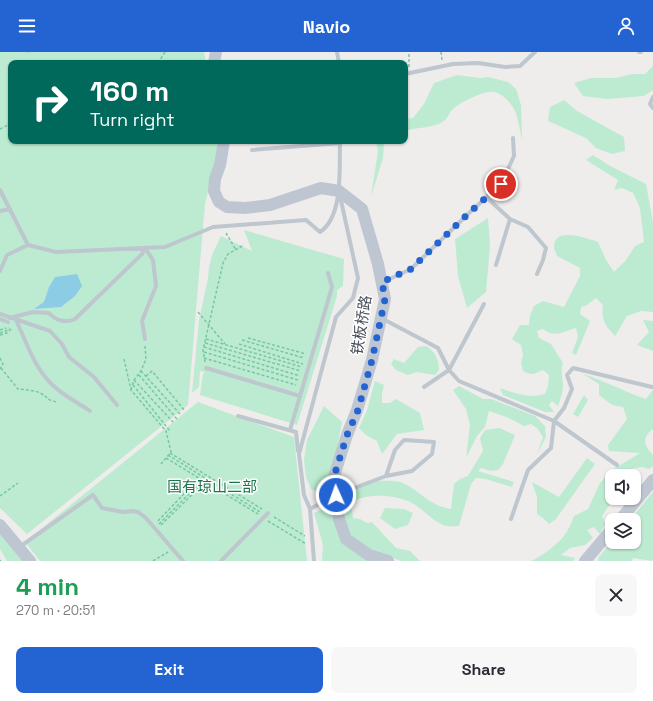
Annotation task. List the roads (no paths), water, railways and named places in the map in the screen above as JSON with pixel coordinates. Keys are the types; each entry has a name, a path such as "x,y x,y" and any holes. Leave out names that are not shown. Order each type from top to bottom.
{"street":[{"path":"224,144 220,165 215,179 214,191 219,202 227,207 245,208 270,205 321,188 339,191"},
{"name":"铁板桥路","path":"339,191 362,209 378,264 385,299 372,360 358,410 347,435 335,473 336,495 340,519 346,539 369,555 388,561"},
{"path":"626,513 653,480"},
{"path":"0,525 30,561"},
{"path":"585,561 605,537"}],"lane":[{"path":"408,73 453,64 478,64 505,67 520,66 535,52"},
{"path":"653,98 650,104 653,108"},
{"path":"382,282 411,269 501,184 514,156 513,138"},
{"path":"252,150 318,144"},
{"path":"0,271 7,256 28,245 56,252 166,247 213,227 306,220 320,232 326,228 333,215 339,191 340,144"},
{"path":"0,190 28,245"},
{"path":"299,454 336,317 352,298 358,278 339,191"},
{"path":"486,197 510,218 528,227 546,248 537,274"},
{"path":"0,211 10,209"},
{"path":"496,265 510,218"},
{"path":"9,320 33,312 49,313 53,317 66,322 75,320 142,254 145,248"},
{"path":"145,248 152,260 156,286 142,321 145,338"},
{"path":"290,430 332,287 328,274"},
{"path":"424,387 450,370 484,304"},
{"path":"0,314 9,320"},
{"path":"381,317 438,348 450,370 459,381 554,421 617,465"},
{"path":"0,319 16,320 50,331 62,344 70,357 94,377 117,405"},
{"path":"16,320 30,351 46,378 64,395 90,411"},
{"path":"206,368 300,396"},
{"path":"511,519 528,470 552,448 554,421 564,408 572,389 567,375 573,368 652,387"},
{"path":"238,416 296,432 304,495 310,508 314,561"},
{"path":"310,508 336,495 386,476 412,471 432,454 434,442 404,440 395,450 386,476"},
{"path":"19,548 93,495 102,508 123,512 133,510 138,512 155,528 183,561"},
{"path":"221,561 266,515"}],"water":[{"path":"77,274 82,286 75,296 61,307 34,309 44,302 49,287 55,277"}],"park label":[{"name":"国有琼山二部","path":"212,486"}]}
